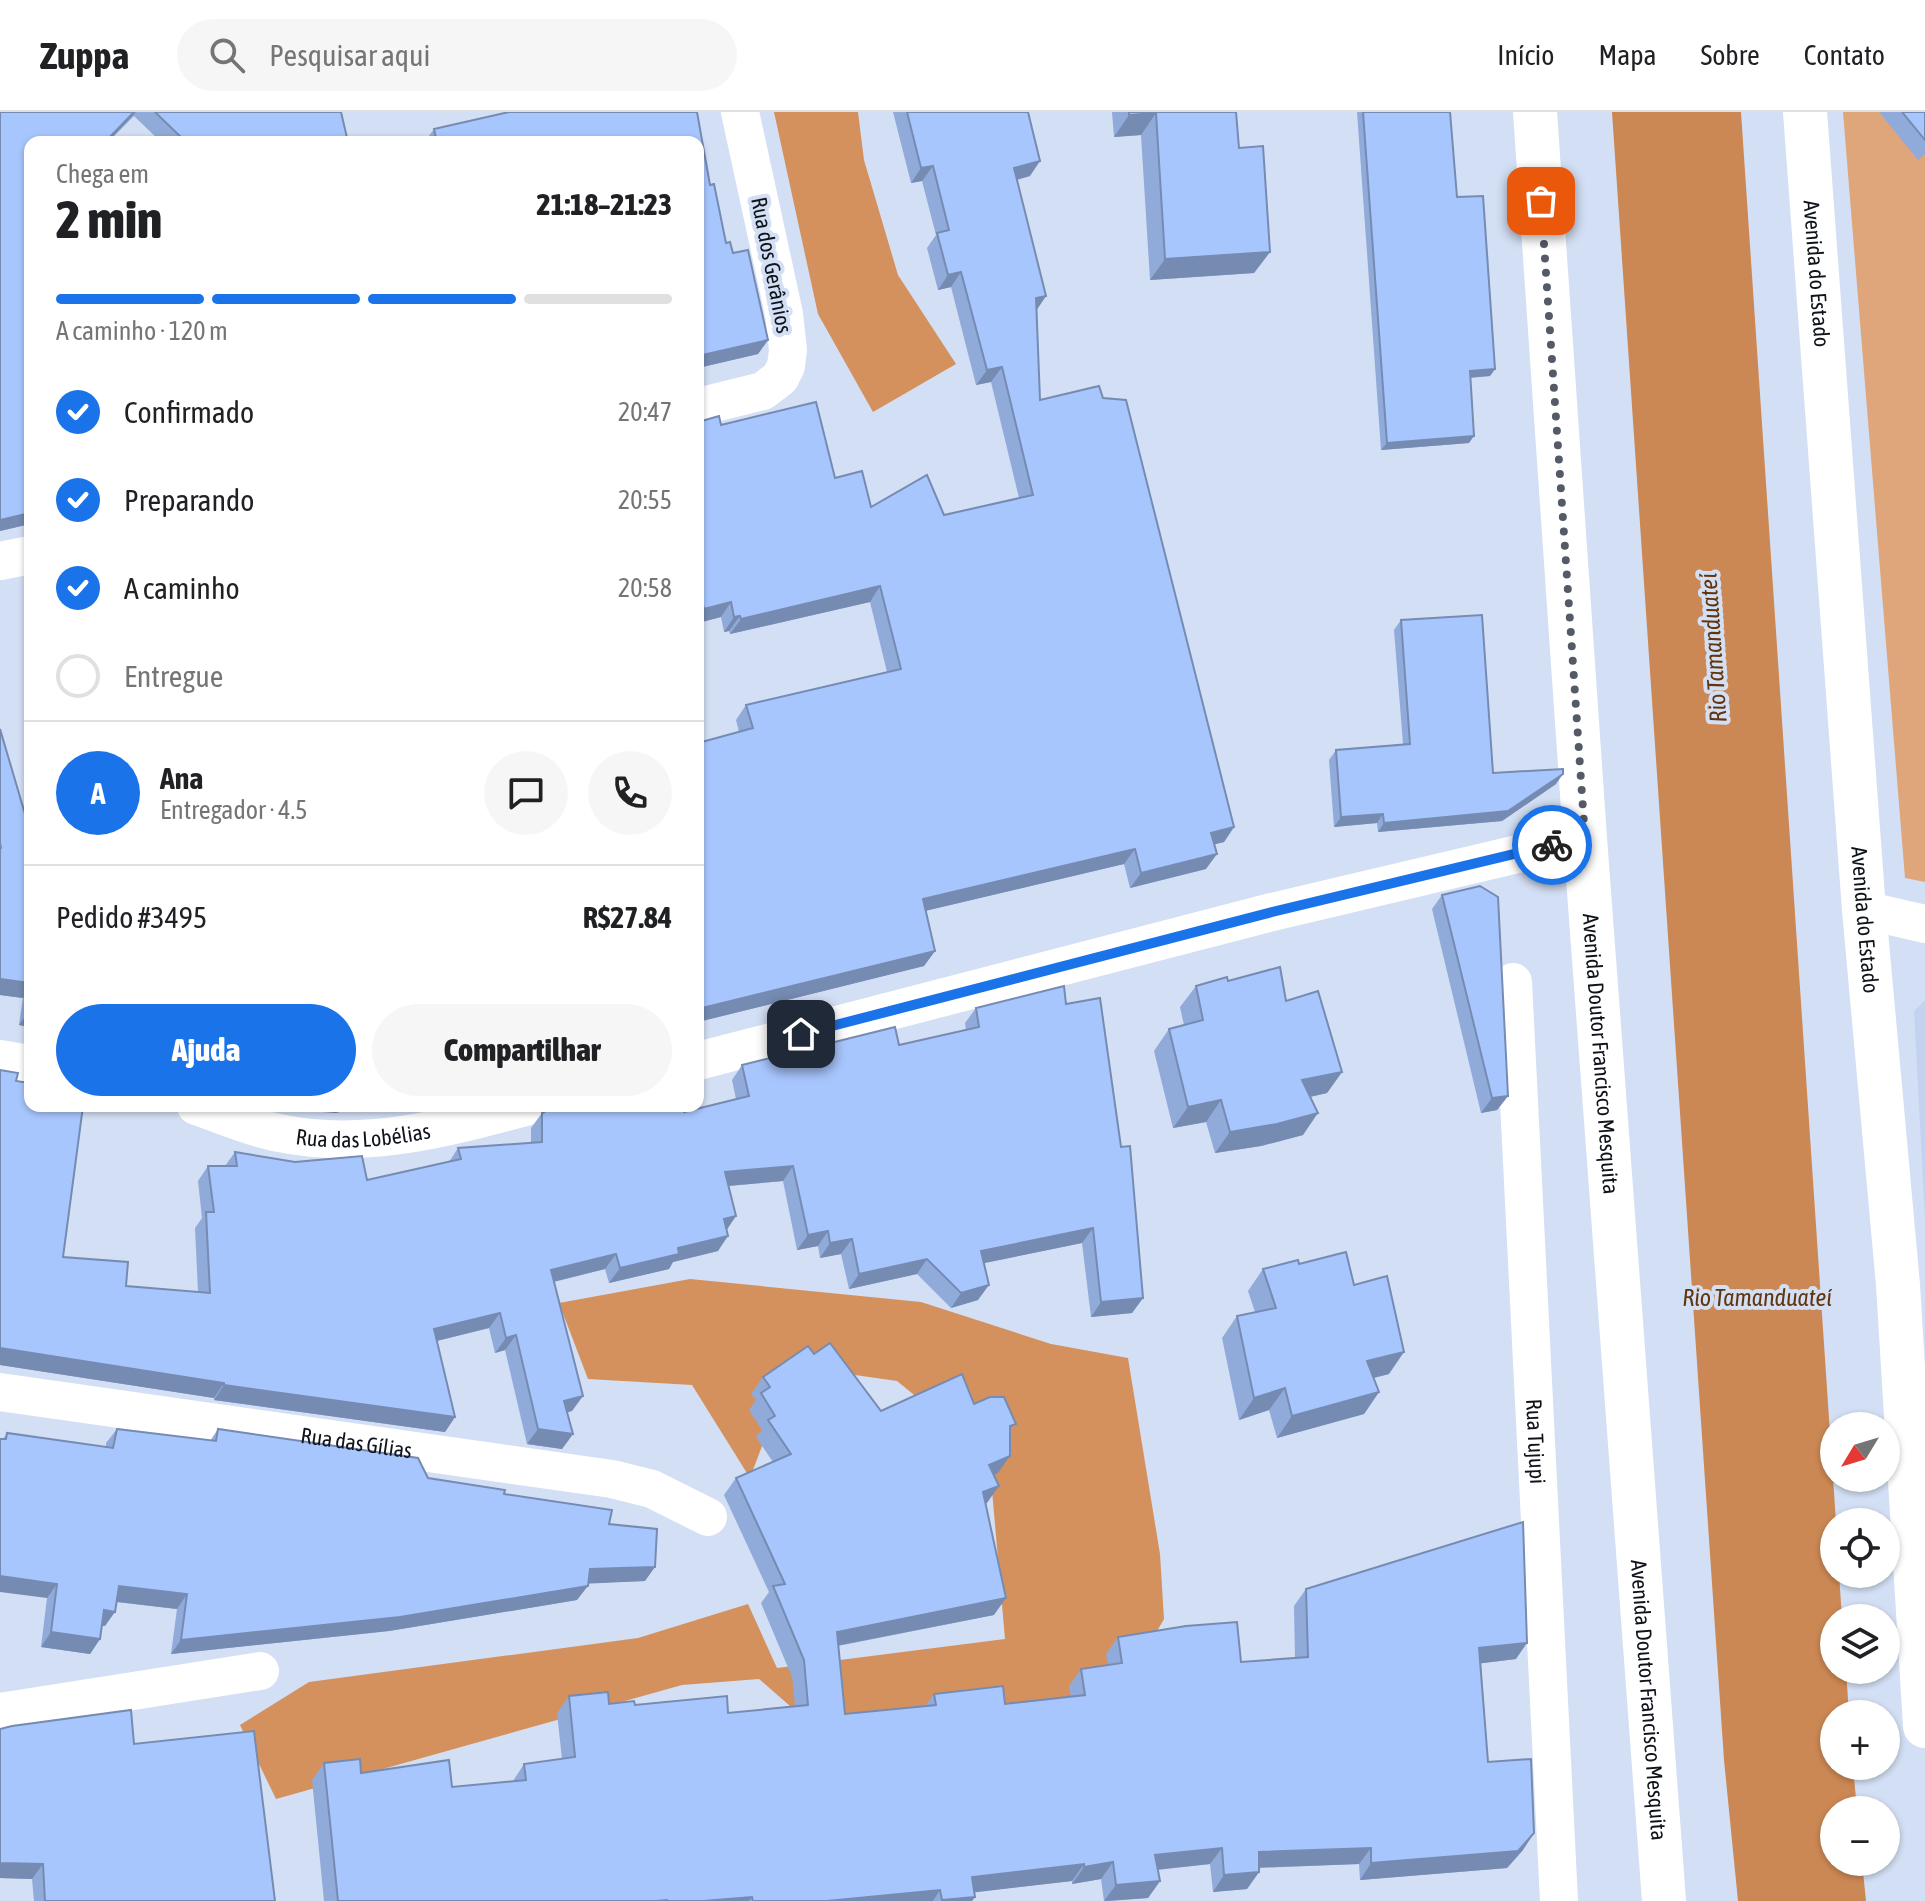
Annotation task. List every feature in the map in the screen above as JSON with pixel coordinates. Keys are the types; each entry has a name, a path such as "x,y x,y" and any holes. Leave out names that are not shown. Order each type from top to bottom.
{"highway":[{"name":"Avenida Doutor Francisco Mesquita","path":"1535,112 1664,1901"},
{"name":"Avenida do Estado","path":"1805,112 1864,910 1898,1285 1925,1726"}],"street":[{"name":"Rua dos Gerânios","path":"704,406 763,391 780,378 786,366 788,350 784,314 740,112"},
{"path":"0,561 24,556"},
{"path":"704,1059 1272,912 1585,838"},
{"path":"1864,910 1925,924"},
{"name":"Rua Tujupi","path":"1513,982 1553,1901"},
{"path":"0,1059 24,1063"},
{"name":"Rua das Lobélias","path":"214,1112 277,1133 332,1141 388,1138 507,1112"},
{"name":"Rua das Gílias","path":"0,1392 612,1479 652,1489 708,1517"},
{"path":"0,1712 260,1671"}],"shaded area":[{"path":"774,112 858,112 864,160 898,275 956,364 873,412 818,314"},
{"path":"1843,112 1925,112 1925,882 1905,878"},
{"path":"1925,1000 1925,1219 1914,1011"},
{"path":"690,1279 921,1302 1051,1344 1128,1358 1160,1554 1164,1619 1128,1682 985,1719 822,1734 759,1679 682,1685 276,1799 240,1725 309,1682 638,1638 748,1604 777,1668 1005,1639 989,1456 897,1381 792,1366 750,1478 692,1385 588,1379 559,1303"}],"water":[{"name":"Rio Tamanduateí","path":"1612,112 1741,112 1829,1412 1820,1412 1820,1492 1834,1492 1835,1508 1820,1508 1820,1588 1840,1588 1841,1604 1820,1604 1820,1684 1847,1684 1848,1700 1820,1700 1820,1780 1854,1780 1856,1796 1820,1796 1820,1876 1863,1876 1866,1901 1738,1901 1724,1760"}],"building":[{"path":"0,112 134,112 111,136 24,136 24,514 0,520"},
{"path":"155,112 341,112 347,136 180,136"},
{"path":"509,112 697,112 701,136 436,136 434,129"},
{"path":"907,112 1028,112 1040,161 1014,168 1046,296 1036,298 1040,400 1099,386 1103,398 1126,400 1234,827 1211,833 1217,854 1141,873 1135,849 923,899 935,951 704,1008 704,741 753,728 746,705 901,669 880,586 741,619 740,616 734,617 731,602 704,609 704,420 719,416 721,425 816,402 835,478 862,471 871,507 927,475 944,515 1033,495 1002,367 987,370 961,272 948,275 937,233 949,230 933,166 921,168"},
{"path":"1129,112 1236,112 1239,148 1263,146 1270,252 1165,259 1156,113 1129,115"},
{"path":"1363,112 1450,112 1457,197 1483,196 1495,369 1470,371 1474,436 1387,443"},
{"path":"1902,112 1925,112 1925,140"},
{"path":"704,151 726,243 730,242 733,253 748,250 768,340 704,355"},
{"path":"1482,615 1493,773 1563,769 1563,774 1508,811 1384,823 1383,814 1341,817 1336,750 1410,744 1401,620"},
{"path":"0,729 24,811 24,982 0,979"},
{"path":"1480,886 1498,897 1508,1096 1492,1098 1442,895"},
{"path":"1280,967 1286,1001 1318,991 1342,1072 1302,1080 1318,1113 1230,1132 1221,1100 1188,1107 1169,1029 1203,1020 1196,986"},
{"path":"1064,986 1066,1004 1100,998 1121,1147 1130,1146 1143,1298 1101,1302 1093,1228 981,1251 989,1285 961,1293 927,1259 859,1274 852,1239 830,1243 828,1231 808,1235 793,1166 725,1172 736,1216 724,1219 728,1236 678,1248 679,1254 620,1268 616,1254 551,1270 583,1396 564,1401 573,1434 538,1429 516,1335 506,1338 500,1313 434,1329 455,1417 224,1385 0,1348 0,1070 18,1073 16,1081 24,1082 24,1112 82,1112 63,1257 128,1262 126,1286 210,1293 206,1212 214,1212 208,1166 237,1166 235,1152 295,1162 362,1156 367,1180 461,1159 458,1148 542,1142 544,1112 704,1112 704,1107 749,1096 742,1065 895,1027 899,1045 979,1027 976,1008"},
{"path":"1346,1252 1354,1285 1387,1276 1404,1352 1367,1361 1379,1392 1292,1416 1285,1388 1254,1398 1237,1316 1276,1308 1263,1269"},
{"path":"830,1343 881,1411 962,1374 974,1404 990,1397 1004,1397 1016,1424 1010,1426 1010,1456 989,1465 999,1486 983,1492 1006,1598 837,1632 845,1714 936,1705 934,1694 1003,1686 1005,1704 1085,1695 1081,1669 1122,1663 1118,1637 1186,1626 1237,1622 1241,1662 1308,1657 1306,1589 1523,1522 1527,1643 1479,1648 1488,1762 1531,1759 1534,1833 1518,1851 1371,1863 1371,1848 1259,1852 1259,1872 1224,1875 1222,1848 1155,1855 1160,1881 1116,1885 1113,1862 1084,1867 1084,1864 972,1877 975,1897 942,1900 940,1890 827,1901 753,1901 752,1897 703,1901 338,1901 324,1763 360,1759 361,1773 449,1760 452,1787 526,1780 524,1764 575,1757 569,1696 608,1692 609,1704 634,1701 635,1705 727,1696 728,1713 808,1705 804,1660 773,1586 785,1584 736,1478 791,1454 768,1420 775,1416 761,1393 770,1387 763,1377 808,1346 814,1354"},
{"path":"117,1429 216,1441 218,1429 418,1458 428,1478 505,1490 504,1494 612,1510 609,1524 657,1529 655,1567 590,1569 588,1586 400,1617 181,1640 187,1594 119,1586 115,1612 104,1610 100,1639 51,1632 57,1584 0,1576 0,1439 6,1439 7,1433 113,1448"},
{"path":"131,1710 134,1744 254,1731 275,1901 45,1901 43,1864 0,1863 0,1729"}],"way so far":[{"path":"1541,201 1585,838 1552,845"}],"route":[{"path":"801,1034 1272,912 1552,845"}]}
